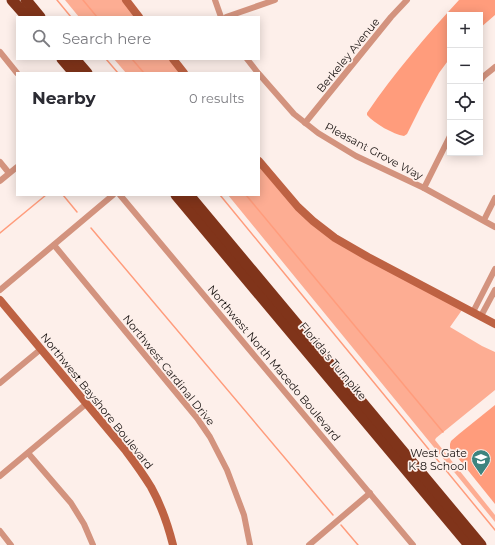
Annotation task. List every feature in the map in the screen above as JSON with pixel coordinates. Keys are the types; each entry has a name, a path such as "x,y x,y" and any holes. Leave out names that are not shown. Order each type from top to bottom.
{"highway":[{"path":"12,0 26,16"},
{"path":"26,0 39,16"},
{"path":"63,60 73,72"},
{"path":"76,60 86,72"},
{"name":"Florida's Turnpike","path":"177,196 469,545"},
{"name":"Florida's Turnpike","path":"190,196 481,545"}],"street":[{"path":"126,0 138,16"},
{"path":"215,0 221,16"},
{"path":"229,16 275,0"},
{"name":"Berkeley Avenue","path":"305,123 391,17 407,0"},
{"path":"0,52 16,72"},
{"path":"174,60 183,72"},
{"name":"Pleasant Grove Way","path":"248,60 258,72"},
{"path":"483,77 495,67"},
{"name":"Pleasant Grove Way","path":"260,74 289,108 318,133 350,152 424,188 495,226"},
{"path":"424,188 447,142"},
{"path":"0,162 9,173"},
{"path":"260,162 298,207 335,238 495,324"},
{"path":"0,181 16,168"},
{"path":"0,290 112,196"},
{"name":"Northwest North Macedo Boulevard","path":"121,196 413,545"},
{"path":"484,220 495,198"},
{"name":"Northwest Cardinal Drive","path":"54,245 197,418 210,437 227,470 244,515 250,545"},
{"path":"473,312 492,282 495,269"},
{"path":"481,316 495,290"},
{"name":"Northwest Bayshore Boulevard","path":"0,300 126,451 146,479 152,488 162,510 173,545"},
{"path":"0,383 41,349"},
{"path":"0,476 86,404"},
{"path":"28,453 70,503 84,524 93,545"},
{"path":"309,545 370,493"},
{"path":"0,531 12,545"}],"shaded area":[{"path":"65,0 122,0 134,16 78,16"},
{"path":"459,0 495,0 495,15 483,25 483,12 448,12"},
{"path":"447,14 447,62 439,73 407,134 404,136 400,135 379,125 367,115 367,113 411,55"},
{"path":"115,60 171,60 180,72 125,72"},
{"path":"260,167 312,223 462,310 450,327 495,352 495,390 435,440 495,515 495,522 229,196 260,196"},
{"name":"West Gate K-8 School","path":"495,405 495,504 450,448 450,444 451,441 459,434"}],"waterway":[{"path":"57,0 70,16"},
{"path":"83,0 96,16"},
{"path":"107,60 117,72"},
{"path":"133,60 143,72"},
{"path":"0,233 45,196"},
{"path":"64,196 77,212"},
{"path":"221,196 495,530"},
{"path":"247,196 443,432"},
{"path":"91,228 333,515"},
{"path":"341,525 358,545"}],"place":[{"name":"West Gate K-8 School","path":"481,476"}]}
